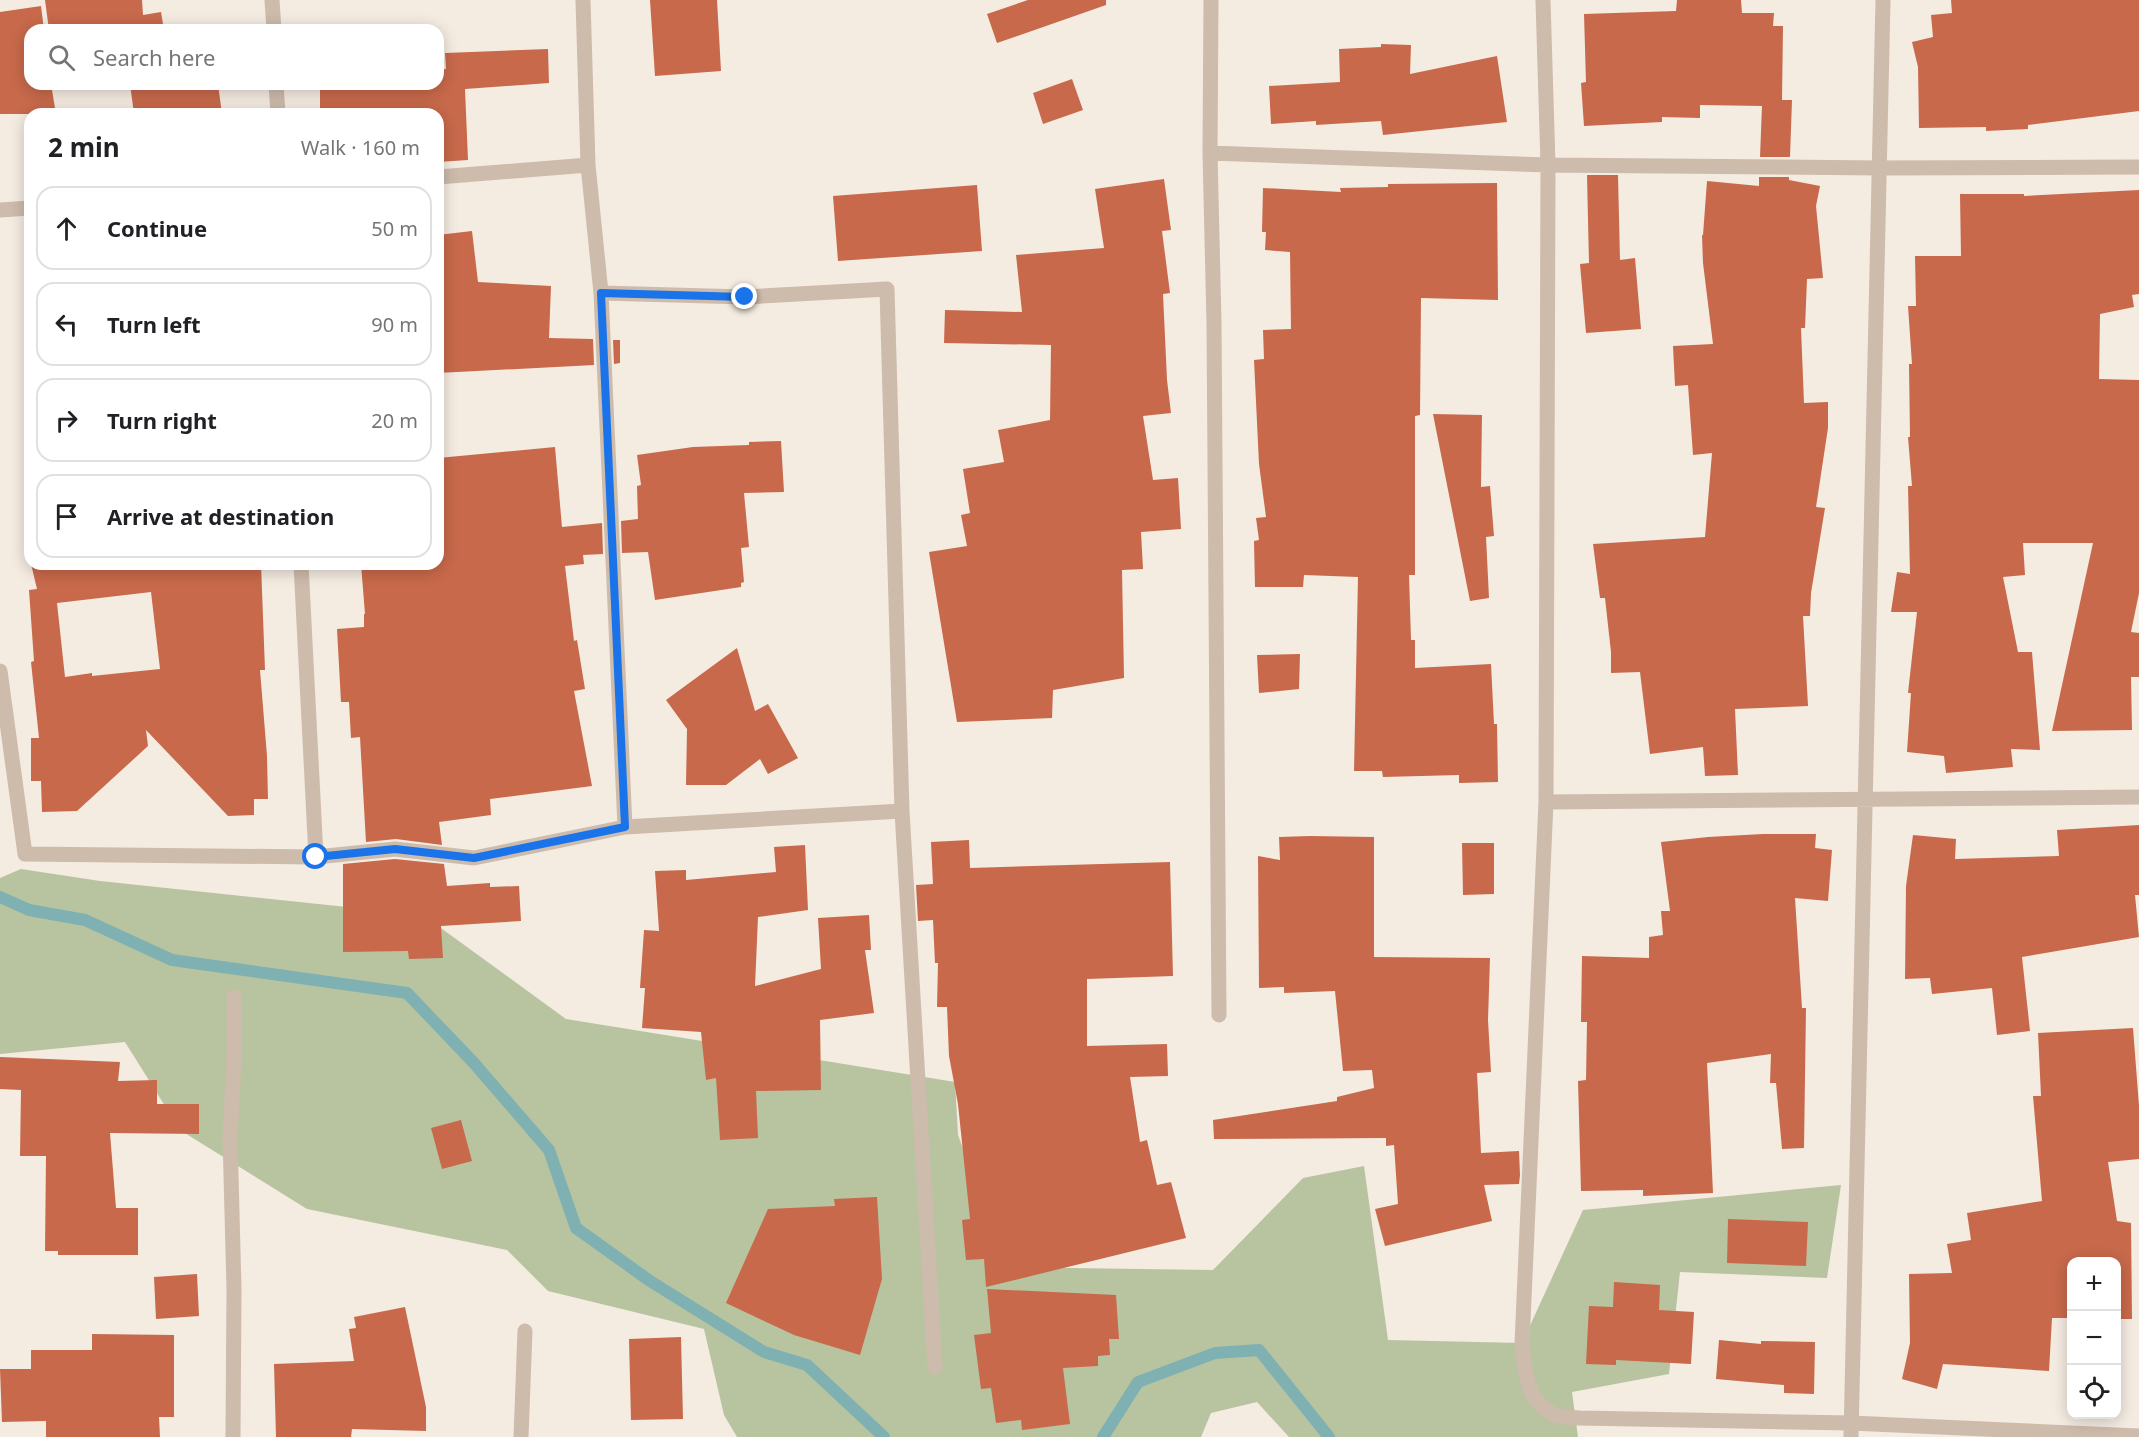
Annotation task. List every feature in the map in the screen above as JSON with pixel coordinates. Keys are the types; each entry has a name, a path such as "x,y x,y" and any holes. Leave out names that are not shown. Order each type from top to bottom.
{"street":[{"path":"272,0 274,24"},
{"path":"583,0 588,165 601,293 625,827"},
{"path":"1211,0 1210,153 1214,346 1219,1015"},
{"path":"1543,0 1548,165 1546,802 1521,1344 1526,1382 1539,1403 1556,1415 1579,1418 1851,1430 2139,1436"},
{"path":"1851,1430 1884,0"},
{"path":"276,90 278,108"},
{"path":"1210,153 1548,165 1881,168 2139,167"},
{"path":"444,177 588,165"},
{"path":"0,210 24,208"},
{"path":"601,293 745,297 887,289 902,811 935,1367"},
{"path":"301,570 316,857"},
{"path":"0,671 25,854 316,857 395,849 474,858 625,827 902,811"},
{"path":"1546,802 2139,797"},
{"path":"233,1437 234,1289 230,1136 234,1060 234,997"},
{"path":"521,1437 525,1331"}],"green space":[{"path":"21,869 100,881 423,915 566,1019 955,1082 958,1135 1007,1267 1213,1270 1303,1178 1364,1166 1388,1340 1522,1343 1583,1210 1841,1185 1827,1278 1680,1272 1669,1374 1572,1392 1578,1437 1289,1437 1257,1402 1211,1413 1201,1437 737,1437 724,1415 704,1329 548,1291 507,1250 307,1209 180,1130 125,1042 0,1054 0,878"}],"building":[{"path":"45,0 142,0 143,15 161,12 163,24 48,24"},
{"path":"650,0 717,0 721,71 655,76"},
{"path":"1028,0 1106,0 1106,5 997,43 987,14"},
{"path":"1677,0 1741,0 1742,13 1774,13 1773,26 1783,26 1782,100 1792,100 1790,157 1760,157 1762,106 1700,105 1700,118 1662,117 1662,122 1584,126 1581,83 1586,82 1584,14 1676,11"},
{"path":"1951,0 2139,0 2139,111 2028,125 2028,129 1986,131 1986,127 1919,128 1918,67 1912,42 1933,37 1931,15 1952,13"},
{"path":"41,6 43,24 24,24 24,90 52,90 55,108 24,108 24,114 0,114 0,12"},
{"path":"1381,44 1411,45 1410,74 1497,56 1507,122 1383,135 1381,121 1316,125 1316,121 1271,124 1269,86 1340,82 1339,49 1381,47"},
{"path":"548,49 549,83 465,89 468,160 444,162 444,108 320,108 320,90 444,90 445,53"},
{"path":"1072,79 1083,110 1043,124 1033,93"},
{"path":"131,90 219,90 221,108 133,108"},
{"path":"1587,175 1618,175 1620,260 1635,258 1641,329 1586,333 1580,264 1589,263"},
{"path":"1759,177 1789,177 1789,180 1820,186 1816,206 1823,278 1807,279 1805,328 1801,328 1804,403 1828,402 1828,428 1816,507 1825,508 1811,593 1810,616 1803,616 1808,706 1735,709 1738,775 1705,776 1703,747 1650,754 1640,672 1611,673 1605,598 1600,598 1593,544 1705,537 1712,453 1693,455 1688,385 1675,386 1673,346 1713,344 1703,263 1702,235 1707,181 1759,186"},
{"path":"1164,179 1171,230 1162,231 1170,293 1163,294 1171,413 1143,416 1153,480 1178,478 1181,529 1141,532 1143,569 1122,570 1124,678 1053,690 1052,718 957,722 929,552 967,546 961,515 970,513 963,469 1004,462 998,430 1050,420 1051,345 944,343 945,310 1022,312 1016,255 1104,248 1095,189"},
{"path":"1497,183 1498,300 1421,298 1420,415 1415,416 1415,575 1409,575 1411,640 1415,640 1415,668 1491,664 1494,724 1497,724 1498,782 1459,783 1459,775 1383,777 1382,771 1354,771 1358,577 1304,575 1303,587 1255,587 1254,541 1259,540 1256,518 1266,517 1259,464 1254,360 1264,359 1263,330 1291,329 1290,252 1265,250 1266,232 1262,232 1263,188 1341,192 1340,188 1388,187 1388,184"},
{"path":"977,185 982,251 838,261 833,196"},
{"path":"2139,190 2139,294 2132,295 2134,307 2100,314 2099,379 2139,380 2139,593 2131,632 2139,633 2139,677 2131,677 2132,730 2052,731 2093,543 2023,543 2025,575 2003,577 2018,652 2032,652 2040,750 2011,749 2013,767 1946,773 1944,756 1907,752 1911,693 1908,693 1917,612 1891,612 1897,572 1910,574 1908,486 1912,486 1908,437 1910,437 1909,364 1912,364 1908,306 1916,306 1915,256 1961,256 1960,194 2024,194 2024,196"},
{"path":"472,231 478,282 551,286 549,338 593,339 594,365 444,373 444,234"},
{"path":"613,340 620,340 620,363 614,364"},
{"path":"1433,414 1482,415 1481,487 1490,486 1494,536 1486,537 1489,598 1470,601"},
{"path":"781,441 784,492 744,493 749,547 741,548 744,582 741,583 741,587 655,600 648,552 622,553 621,521 638,519 637,486 641,485 637,455 693,447 749,445 749,442"},
{"path":"555,447 562,527 602,523 603,554 583,555 584,564 565,566 574,641 577,640 585,689 574,691 592,786 490,799 491,815 439,822 442,845 396,839 366,842 360,737 351,738 349,702 341,702 337,629 364,627 361,570 444,570 444,457"},
{"path":"32,570 261,570 265,670 260,670 268,799 254,799 254,815 228,816 146,730 148,746 77,811 42,812 41,781 31,781 31,738 39,738 31,662 34,661 29,590 37,589","holes":["151,592 160,669 92,676 92,673 65,677 57,603"]},
{"path":"737,648 755,711 768,704 798,758 768,774 760,759 726,785 686,785 687,729 666,700"},
{"path":"1300,654 1299,689 1259,693 1257,655"},
{"path":"2139,825 2139,895 2135,895 2139,937 2022,957 2030,1031 1997,1035 1992,988 1932,994 1930,978 1905,979 1906,886 1913,835 1956,839 1955,859 2059,856 2057,830"},
{"path":"1763,834 1816,834 1815,848 1832,850 1828,901 1795,898 1802,1008 1806,1008 1804,1148 1782,1149 1776,1083 1770,1083 1771,1054 1707,1063 1713,1193 1643,1196 1643,1190 1581,1191 1578,1081 1586,1080 1587,1022 1581,1022 1582,956 1649,958 1649,937 1663,935 1661,911 1670,911 1661,842"},
{"path":"1279,837 1374,837 1374,957 1490,958 1488,1020 1491,1072 1477,1073 1481,1153 1519,1151 1520,1175 1519,1184 1484,1185 1492,1221 1385,1246 1375,1209 1398,1204 1394,1145 1386,1146 1386,1138 1214,1139 1213,1120 1337,1101 1337,1097 1374,1088 1372,1070 1343,1071 1335,991 1284,993 1284,987 1259,988 1258,856 1280,860"},
{"path":"969,840 970,868 1170,862 1173,976 1087,979 1087,1046 1167,1044 1168,1076 1130,1077 1140,1142 1147,1140 1157,1185 1171,1182 1186,1238 986,1287 984,1259 966,1260 962,1220 970,1219 958,1104 949,1056 947,1007 937,1007 938,963 935,963 933,920 918,921 916,885 933,884 931,842"},
{"path":"1462,843 1494,843 1494,894 1463,895"},
{"path":"805,845 808,910 758,917 755,986 821,969 818,918 869,915 871,950 865,950 874,1013 820,1020 821,1090 756,1091 758,1138 720,1140 716,1078 706,1080 701,1032 642,1028 645,988 640,988 644,930 659,931 655,871 686,870 686,880 776,872 774,847"},
{"path":"395,859 444,864 447,886 490,883 490,887 519,886 521,921 441,926 443,958 409,959 408,951 343,952 343,864"},
{"path":"2133,1028 2139,1106 2139,1159 2108,1162 2117,1221 2131,1223 2132,1319 2121,1319 2121,1257 2067,1257 2067,1318 2052,1318 2049,1371 1943,1364 1937,1389 1902,1379 1910,1343 1909,1274 1952,1273 1947,1244 1971,1240 1967,1213 2042,1201 2033,1096 2041,1096 2038,1033"},
{"path":"0,1057 120,1062 118,1081 157,1080 157,1104 199,1104 199,1134 110,1133 116,1208 138,1208 138,1255 58,1255 58,1251 45,1251 46,1156 20,1156 21,1090 0,1089"},
{"path":"461,1120 472,1161 442,1169 431,1128"},
{"path":"877,1197 882,1279 860,1355 794,1335 726,1303 768,1209 835,1206 834,1199"},
{"path":"1728,1219 1808,1222 1806,1266 1727,1263"},
{"path":"197,1274 199,1316 156,1319 154,1277"},
{"path":"1614,1282 1660,1285 1659,1310 1694,1312 1691,1364 1616,1360 1616,1365 1586,1364 1589,1306 1613,1307"},
{"path":"987,1289 1116,1295 1119,1339 1109,1339 1110,1355 1098,1356 1098,1366 1063,1368 1070,1424 1022,1430 1021,1420 996,1423 991,1388 981,1389 974,1335 991,1333"},
{"path":"405,1307 426,1407 426,1431 352,1429 351,1437 276,1437 274,1364 354,1361 349,1329 356,1328 354,1317"},
{"path":"92,1334 174,1335 174,1417 159,1417 160,1437 46,1437 46,1421 2,1422 0,1369 31,1369 31,1350 92,1350"},
{"path":"681,1337 683,1419 631,1420 629,1339"},
{"path":"1719,1340 1761,1344 1761,1341 1815,1342 1814,1394 1784,1393 1784,1385 1716,1379"}],"waterway":[{"path":"0,897 29,910 85,920 172,960 407,993 473,1062 549,1150 576,1228 650,1281 764,1352 807,1365 884,1437"},
{"path":"1103,1437 1138,1382 1215,1353 1259,1350 1329,1437"}],"route":[{"path":"316,857 395,849 474,858 625,827 601,293 745,297"}]}
